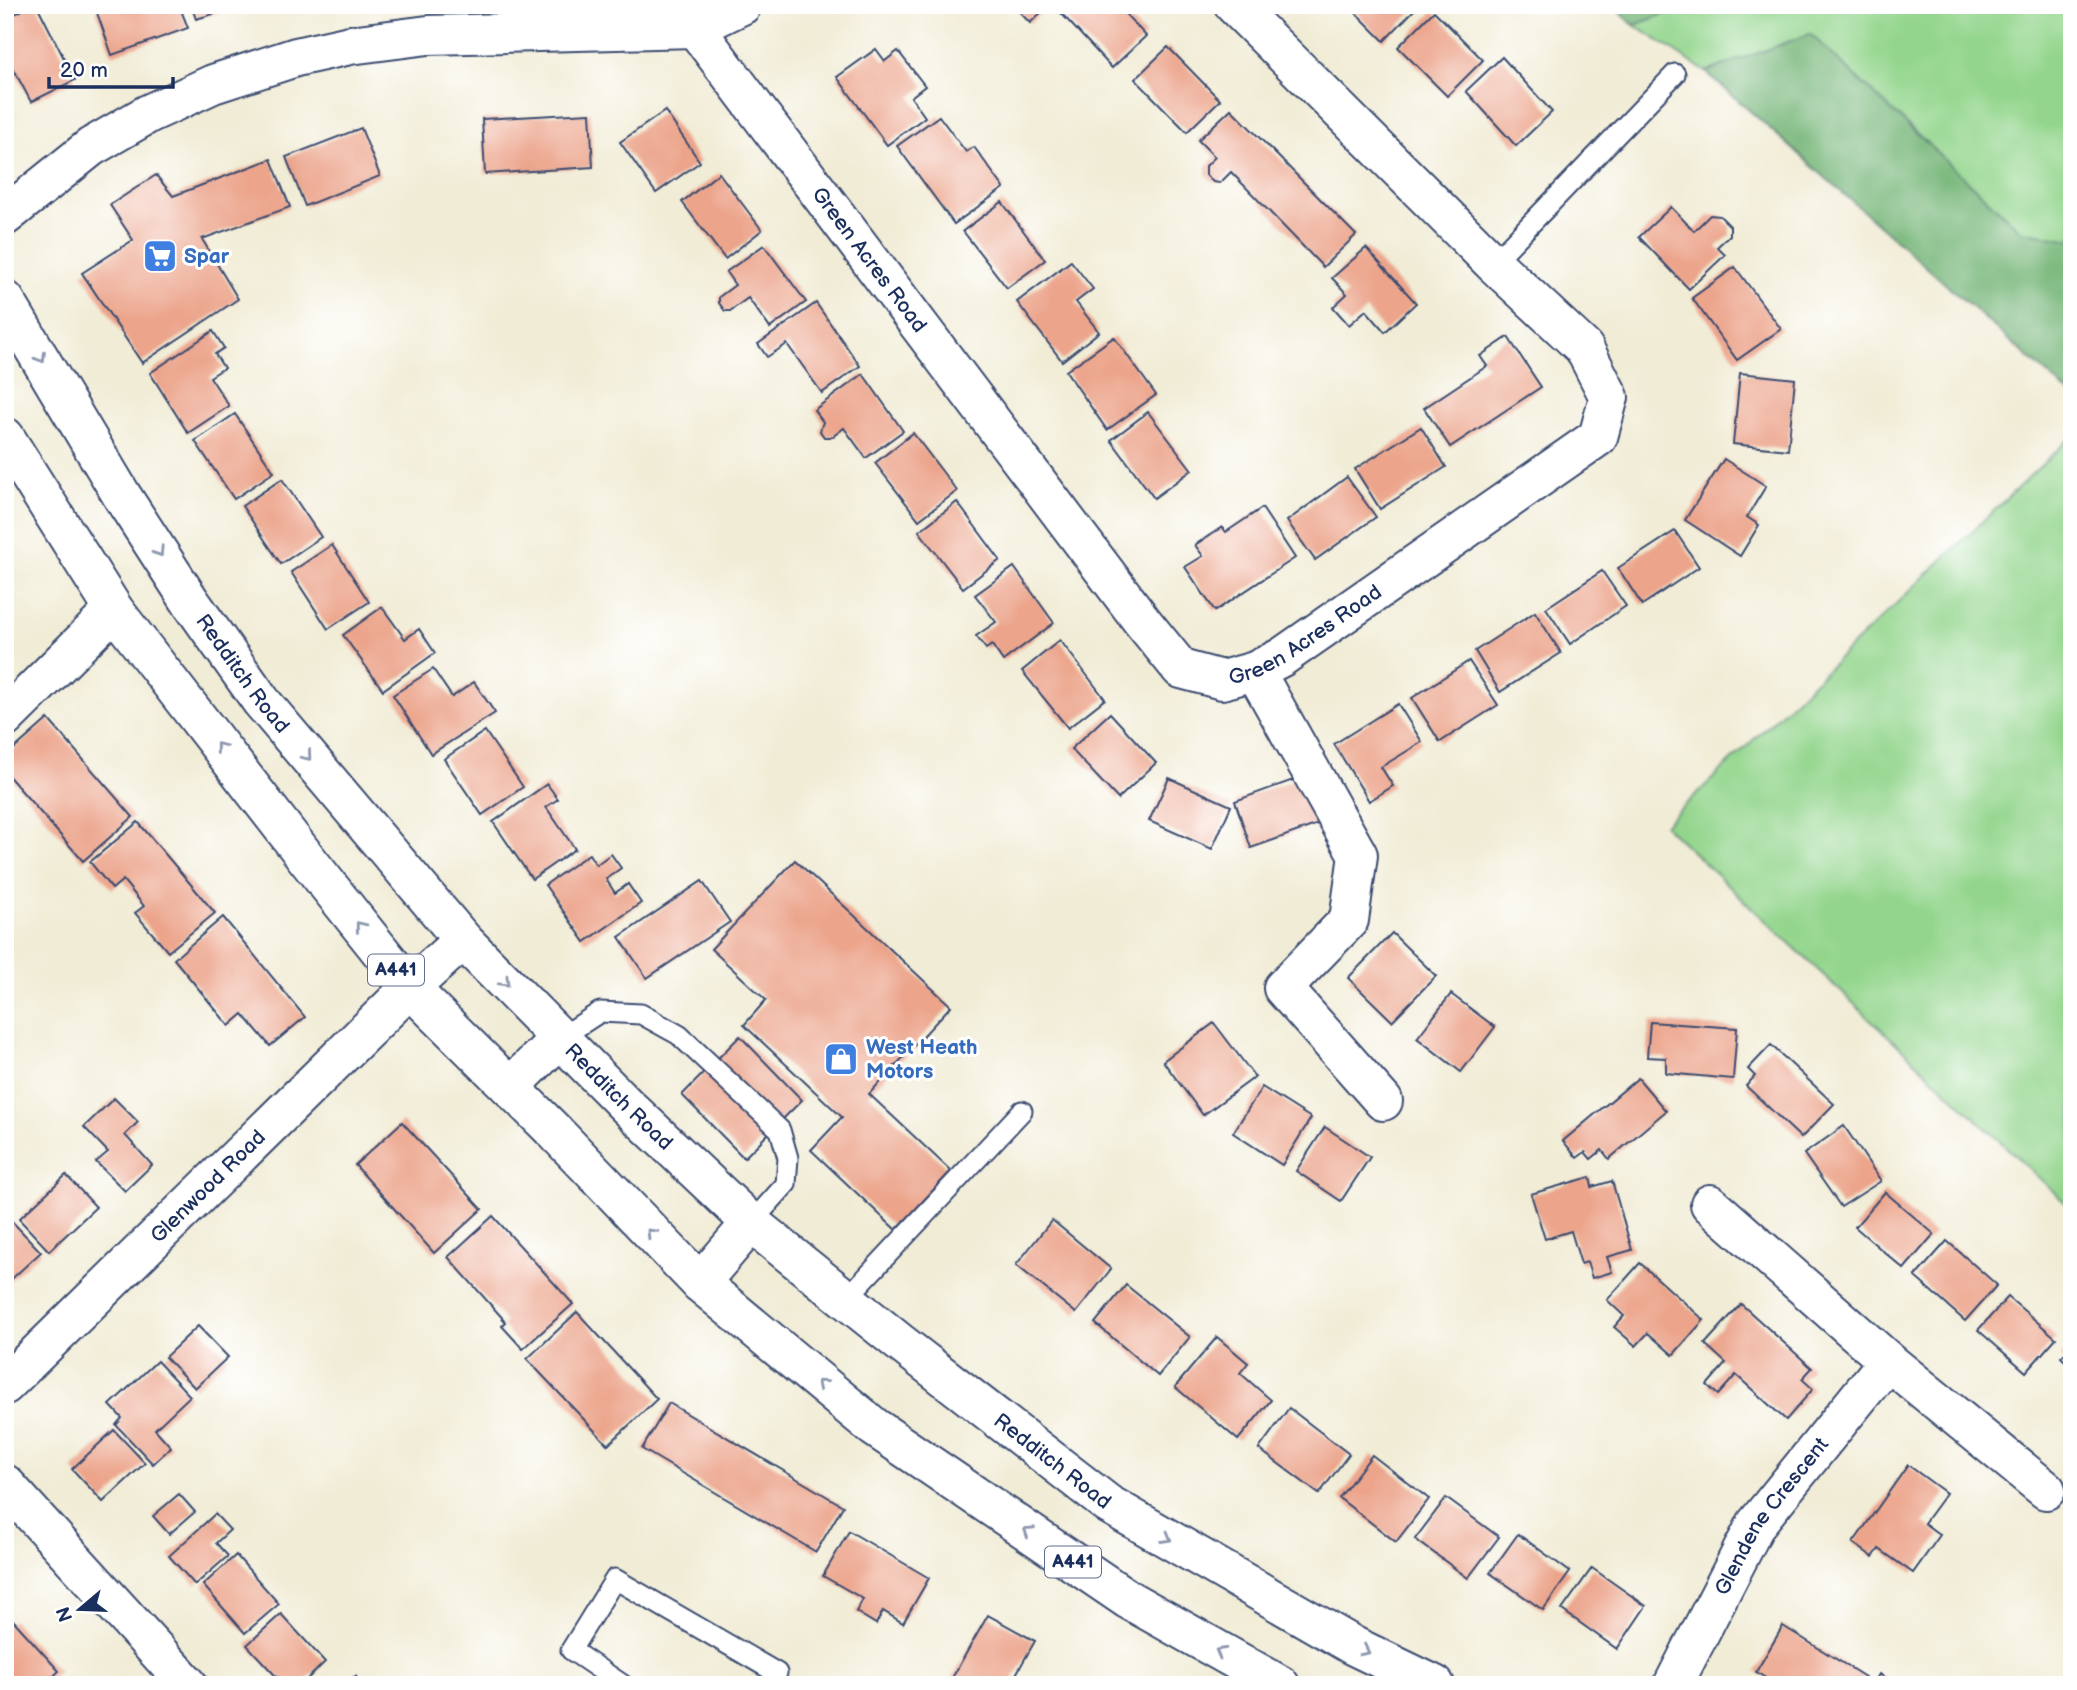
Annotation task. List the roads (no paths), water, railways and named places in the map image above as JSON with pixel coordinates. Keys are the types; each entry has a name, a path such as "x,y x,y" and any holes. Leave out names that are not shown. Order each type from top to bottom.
{"main road":[{"path":"5,216 91,147 148,114 213,83 296,57 350,45 428,35 695,28 742,5"},
{"name":"Green Acres Road","path":"695,28 1142,621 1181,669 1222,680 1255,671 1282,657 1598,437 1609,397 1584,348 1493,262 1234,5"},
{"name":"Redditch Road","path":"5,300 121,496 261,701 463,940 626,1105 751,1223 1108,1504 1354,1646 1435,1685"},
{"name":"A441","path":"5,437 114,610 410,988 700,1283 874,1427 1129,1600 1280,1685"},
{"path":"5,718 114,610"},
{"path":"1255,671 1358,855 1349,920 1283,988 1383,1101"},
{"name":"Glenwood Road","path":"5,1384 410,988 463,940"},
{"path":"510,1087 560,1038"},
{"path":"1710,1204 1888,1362 2046,1490"},
{"path":"700,1283 751,1223"},
{"name":"Glendene Crescent","path":"1673,1685 1756,1524 1888,1362"},
{"path":"6,1488 188,1685"}],"lane":[{"path":"1493,262 1675,74"},
{"path":"560,1038 600,1012 642,1014 679,1035 780,1130 788,1158 786,1184 751,1223"},
{"path":"846,1300 1021,1111"},
{"path":"622,1685 571,1650 615,1579 777,1673 769,1685"}],"place":[{"name":"Spar","path":"160,256"},
{"name":"West Heath Motors","path":"841,1059"}]}
